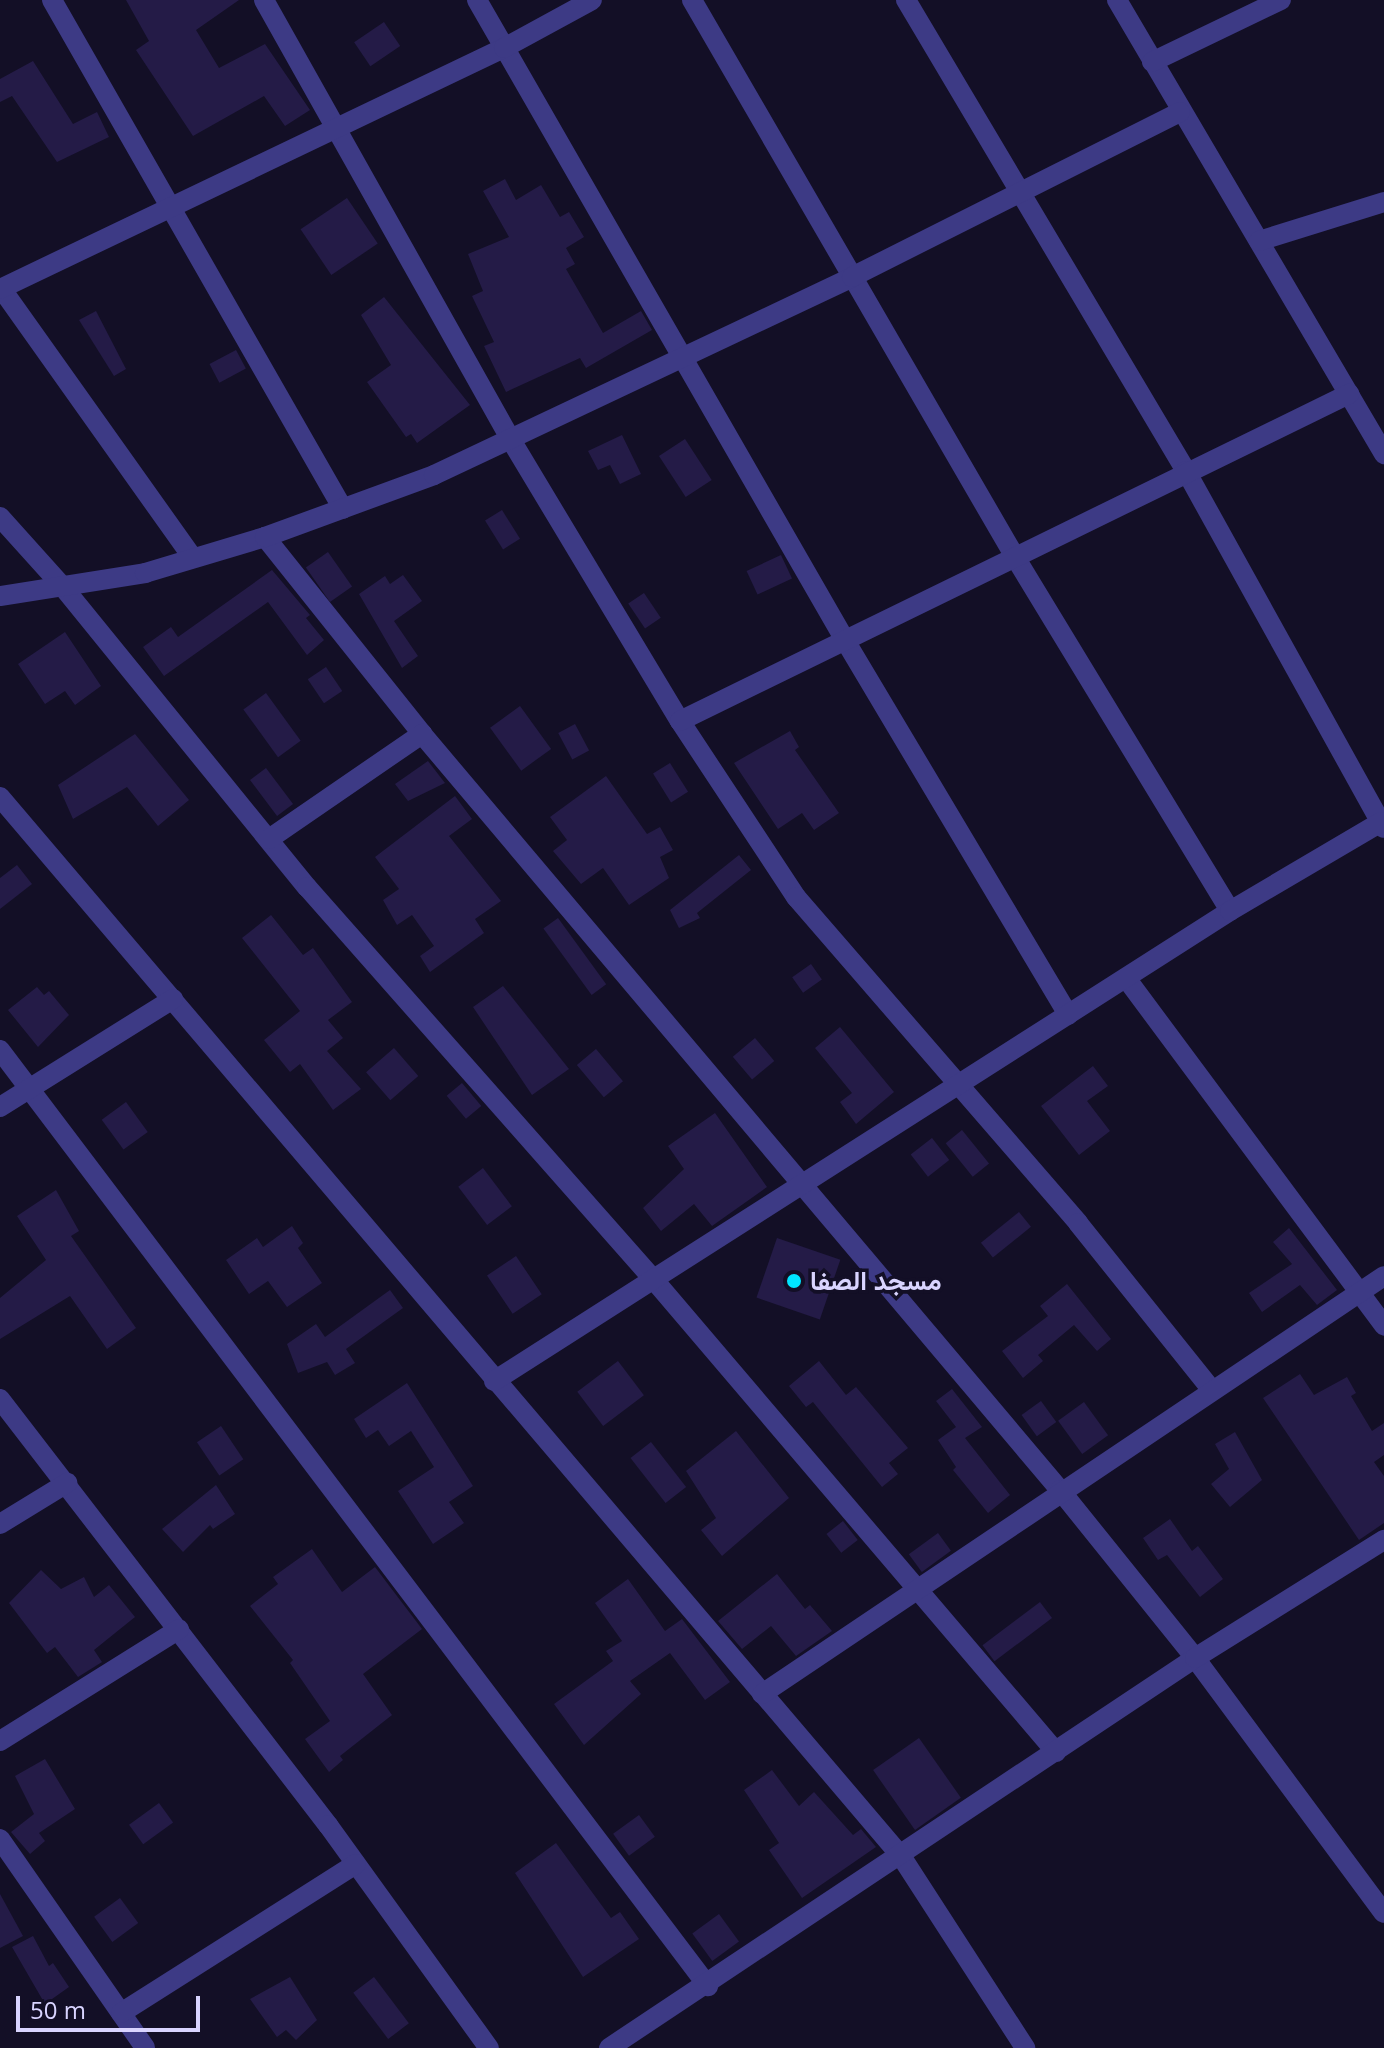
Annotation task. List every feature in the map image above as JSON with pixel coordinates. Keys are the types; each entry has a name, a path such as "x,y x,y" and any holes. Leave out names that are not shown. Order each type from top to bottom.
{"street":[{"path":"52,0 343,509"},
{"path":"264,0 511,440 680,721 796,897 960,1086 1212,1390"},
{"path":"477,0 846,642 1068,1015"},
{"path":"193,558 1,288 504,48 592,0"},
{"path":"692,0 1015,557 1230,911"},
{"path":"494,1381 1230,911 1382,825 1186,471 906,0"},
{"path":"1117,0 1180,112 1384,454"},
{"path":"1152,62 1281,0"},
{"path":"0,596 145,573 265,537 343,509 511,440 852,277 1019,189 1180,112"},
{"path":"1259,241 1384,202"},
{"path":"680,721 846,642 1186,471 1349,394"},
{"path":"0,517 63,587 269,839 654,1280 1056,1752"},
{"path":"265,537 422,734 1060,1490 1195,1658 1384,1913"},
{"path":"269,839 422,734"},
{"path":"0,797 901,1856 1025,2048"},
{"path":"1126,978 1384,1326"},
{"path":"0,1107 173,999"},
{"path":"0,1050 708,1986"},
{"path":"762,1694 1060,1490 1384,1276"},
{"path":"0,1399 179,1629 356,1864 489,2048"},
{"path":"0,1524 67,1483"},
{"path":"609,2048 708,1986 1195,1658 1384,1540"},
{"path":"0,1741 179,1629"},
{"path":"0,1839 145,2048"},
{"path":"121,2013 356,1864"}],"building":[{"path":"126,0 239,0 196,30 219,68 265,44 310,110 285,126 264,96 193,136 136,50 149,41"},
{"path":"384,22 400,46 370,66 354,42"},
{"path":"33,61 73,124 97,112 109,137 57,162 12,96 0,102 0,79"},
{"path":"505,179 516,200 541,185 560,217 569,212 584,237 566,248 575,264 566,269 603,333 641,311 652,330 586,368 580,358 506,392 484,346 494,342 472,296 483,291 468,254 509,237 483,191"},
{"path":"347,198 378,244 331,275 301,229"},
{"path":"384,297 470,405 417,443 411,434 406,437 367,382 391,365 361,315"},
{"path":"96,311 126,369 114,376 79,320"},
{"path":"236,350 246,369 219,383 210,364"},
{"path":"622,435 641,474 620,484 610,465 598,470 588,451"},
{"path":"685,439 712,480 686,497 659,456"},
{"path":"502,510 520,539 503,549 485,521"},
{"path":"328,552 352,586 330,602 306,567"},
{"path":"781,555 792,579 758,595 747,571"},
{"path":"272,570 310,615 306,618 324,640 307,655 268,602 164,676 143,647 171,627 178,637"},
{"path":"403,575 422,601 394,621 418,656 402,668 359,594 385,576 390,584"},
{"path":"644,593 661,618 645,628 628,604"},
{"path":"65,632 101,686 75,705 65,691 45,704 18,664"},
{"path":"326,667 342,691 324,703 308,679"},
{"path":"266,693 301,741 278,757 243,709"},
{"path":"520,706 551,749 521,771 490,728"},
{"path":"575,724 589,750 572,759 558,733"},
{"path":"790,731 799,747 795,750 839,813 814,830 802,813 778,829 734,763"},
{"path":"135,734 189,800 158,826 127,787 73,819 58,785"},
{"path":"428,761 445,783 408,801 395,784"},
{"path":"670,763 688,792 671,802 653,774"},
{"path":"266,768 293,804 277,816 250,780"},
{"path":"606,776 647,834 660,827 673,850 660,857 669,878 629,905 603,868 581,884 553,851 567,840 550,817"},
{"path":"455,796 472,819 449,836 501,901 475,919 484,933 430,972 420,956 434,946 412,915 397,925 383,900 399,889 375,857"},
{"path":"739,855 751,870 697,913 700,918 679,928 670,910"},
{"path":"17,865 32,884 0,909 0,878"},
{"path":"271,915 303,955 313,948 352,1002 328,1020 343,1038 327,1051 361,1089 333,1110 300,1064 290,1072 264,1040 300,1011 242,938"},
{"path":"558,918 606,984 592,995 543,929"},
{"path":"811,964 822,980 803,993 792,977"},
{"path":"503,986 569,1069 532,1095 473,1007"},
{"path":"37,987 44,995 49,991 69,1015 38,1047 8,1010"},
{"path":"840,1027 894,1092 856,1124 840,1102 852,1093 815,1048"},
{"path":"755,1038 774,1061 752,1080 733,1057"},
{"path":"394,1048 418,1076 390,1100 366,1072"},
{"path":"596,1049 623,1081 604,1097 577,1065"},
{"path":"1093,1066 1108,1086 1087,1101 1110,1131 1079,1155 1041,1106"},
{"path":"462,1083 481,1106 466,1119 447,1096"},
{"path":"126,1102 148,1132 123,1150 102,1120"},
{"path":"715,1113 767,1187 712,1226 694,1204 661,1231 643,1208 684,1169 668,1146"},
{"path":"962,1130 989,1163 973,1177 946,1143"},
{"path":"932,1138 949,1160 928,1177 911,1155"},
{"path":"483,1168 512,1206 487,1225 458,1187"},
{"path":"56,1190 79,1231 71,1236 136,1328 107,1349 70,1296 0,1339 0,1298 46,1260 17,1216"},
{"path":"1019,1212 1031,1227 993,1258 981,1243"},
{"path":"292,1226 303,1243 298,1248 322,1283 287,1307 268,1281 249,1294 226,1260 257,1238 263,1247"},
{"path":"1289,1228 1337,1290 1317,1305 1300,1285 1262,1312 1249,1293 1292,1264 1273,1242"},
{"path":"777,1238 840,1260 820,1319 756,1298"},
{"path":"516,1256 542,1294 513,1314 487,1276"},
{"path":"1067,1284 1111,1339 1097,1351 1074,1325 1038,1355 1043,1361 1023,1378 1002,1351 1048,1316 1040,1306"},
{"path":"390,1290 403,1308 346,1349 355,1363 335,1375 327,1362 298,1373 287,1344 316,1324 325,1337"},
{"path":"618,1361 644,1395 603,1426 577,1392"},
{"path":"819,1361 846,1395 856,1387 908,1448 889,1463 898,1474 882,1487 813,1402 806,1407 789,1386"},
{"path":"1300,1374 1314,1395 1347,1377 1356,1393 1351,1396 1372,1431 1384,1423 1384,1455 1374,1462 1384,1476 1384,1523 1359,1540 1263,1398"},
{"path":"407,1383 473,1486 449,1502 464,1523 433,1544 398,1491 434,1467 411,1431 389,1446 378,1430 366,1438 354,1419"},
{"path":"952,1389 982,1427 965,1438 1010,1495 988,1513 953,1470 956,1467 938,1440 956,1427 936,1401"},
{"path":"1041,1401 1056,1422 1037,1436 1022,1415"},
{"path":"1084,1402 1108,1435 1082,1454 1058,1421"},
{"path":"221,1426 243,1459 219,1475 197,1442"},
{"path":"736,1431 789,1498 722,1556 701,1530 716,1518 686,1471"},
{"path":"1235,1432 1262,1480 1230,1507 1211,1484 1229,1469 1215,1444"},
{"path":"651,1442 686,1487 666,1503 631,1458"},
{"path":"216,1485 235,1514 213,1529 210,1525 183,1552 162,1529"},
{"path":"1170,1519 1192,1551 1198,1546 1223,1579 1200,1597 1167,1555 1158,1560 1143,1538"},
{"path":"843,1521 858,1540 841,1553 826,1534"},
{"path":"938,1533 951,1551 922,1572 909,1554"},
{"path":"312,1549 342,1592 375,1567 422,1629 363,1674 392,1715 340,1756 343,1760 329,1772 305,1739 330,1721 290,1663 293,1660 250,1606 278,1584 273,1577"},
{"path":"41,1570 61,1589 84,1577 94,1597 109,1585 135,1617 94,1650 102,1662 78,1677 55,1647 47,1653 9,1603"},
{"path":"777,1574 805,1609 810,1605 832,1631 796,1656 771,1626 742,1649 718,1621"},
{"path":"628,1579 665,1631 682,1619 730,1682 705,1700 670,1653 630,1681 641,1694 584,1745 554,1704 613,1661 606,1651 622,1641 595,1603"},
{"path":"1040,1602 1052,1618 995,1661 982,1645"},
{"path":"919,1738 961,1798 915,1830 873,1770"},
{"path":"45,1759 75,1809 39,1833 45,1841 30,1854 11,1832 34,1814 15,1776"},
{"path":"772,1770 799,1806 814,1792 853,1835 861,1829 876,1847 802,1898 769,1850 779,1843 744,1790"},
{"path":"159,1803 173,1822 143,1844 129,1825"},
{"path":"639,1815 655,1837 629,1856 613,1834"},
{"path":"556,1843 611,1918 620,1912 639,1939 583,1977 515,1873"},
{"path":"0,1894 23,1936 0,1948"},
{"path":"120,1898 138,1923 112,1942 94,1917"},
{"path":"719,1914 739,1942 712,1961 692,1933"},
{"path":"33,1936 49,1966 53,1963 69,1987 45,2004 12,1947"},
{"path":"290,1977 317,2020 296,2040 286,2030 277,2037 250,1999"},
{"path":"374,1977 409,2023 388,2039 353,1993"}],"place":[{"name":"مسجد الصفا","path":"794,1281"}]}
